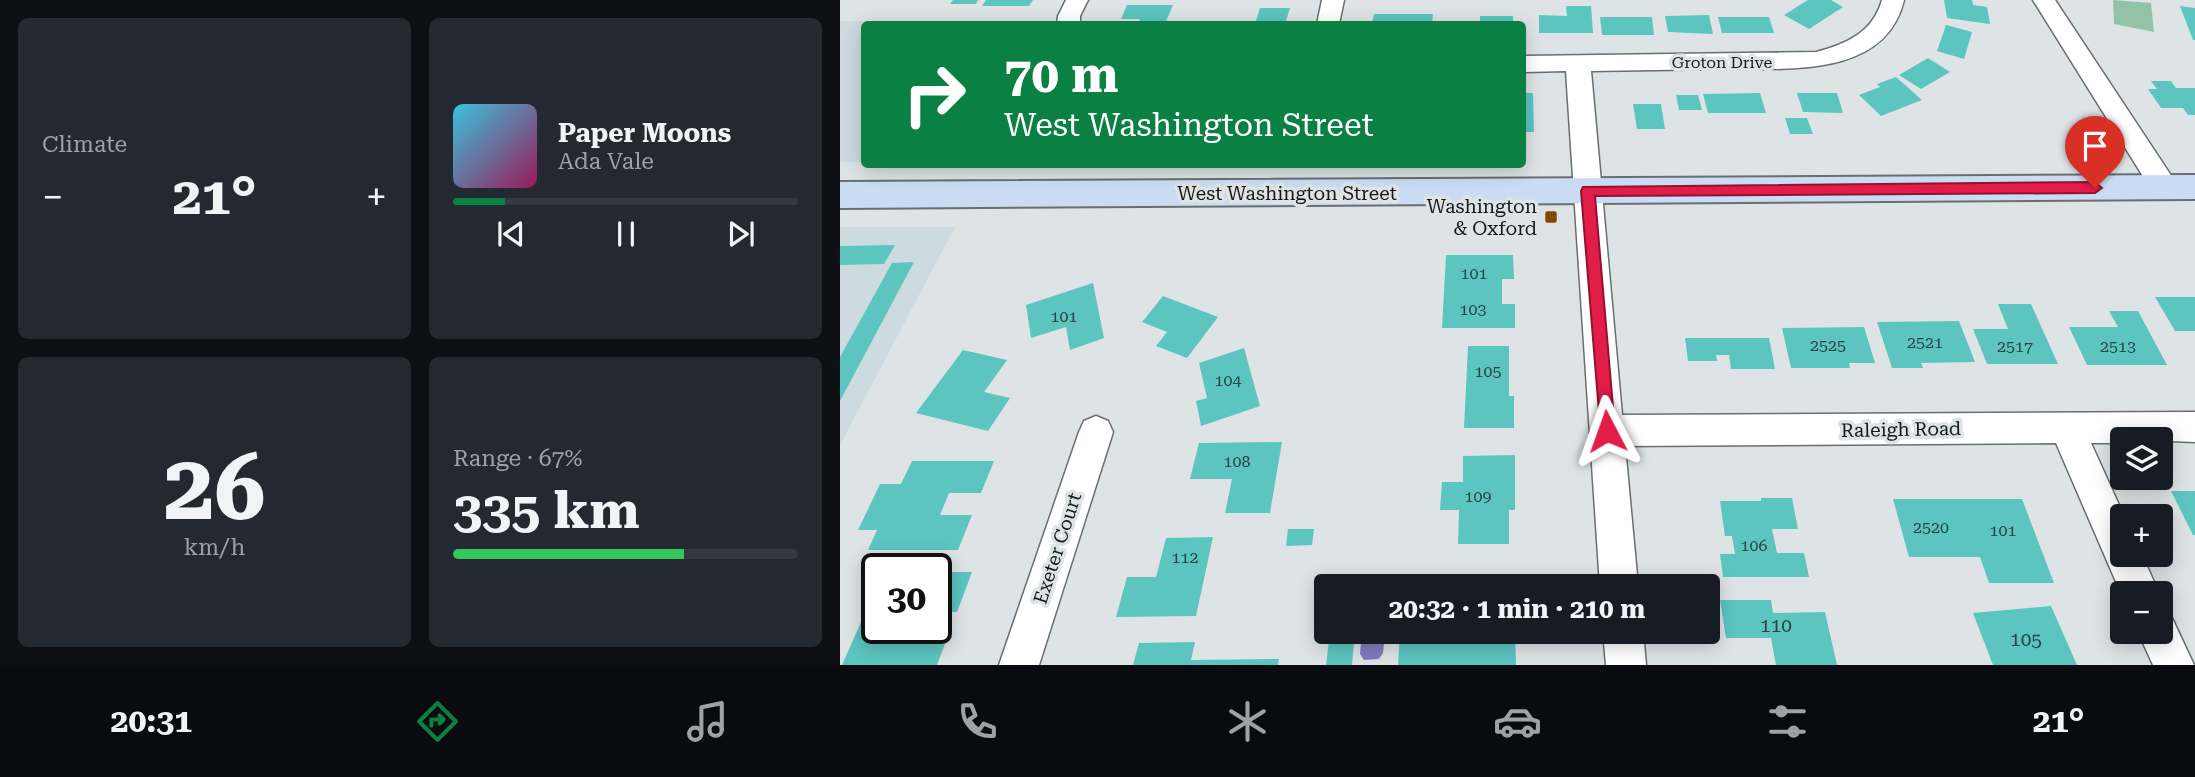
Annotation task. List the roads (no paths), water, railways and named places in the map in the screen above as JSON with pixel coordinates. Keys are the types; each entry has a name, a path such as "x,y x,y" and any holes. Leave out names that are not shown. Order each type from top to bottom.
{"street":[{"path":"1069,21 1077,0"},
{"path":"1329,21 1333,0"},
{"name":"Groton Drive","path":"1526,64 1816,60 1841,54 1872,37 1889,16 1893,0"},
{"path":"2044,0 2180,187"},
{"path":"1578,63 1618,574"},
{"name":"West Washington Street","path":"840,195 2180,187"},
{"name":"Raleigh Road","path":"1607,431 2195,427"},
{"path":"2066,428 2135,581"},
{"name":"Exeter Court","path":"1019,665 1096,432"},
{"path":"1624,644 1626,665"},
{"path":"2164,644 2174,665"}],"place":[{"name":"Washington & Oxford","path":"1551,217"}]}
